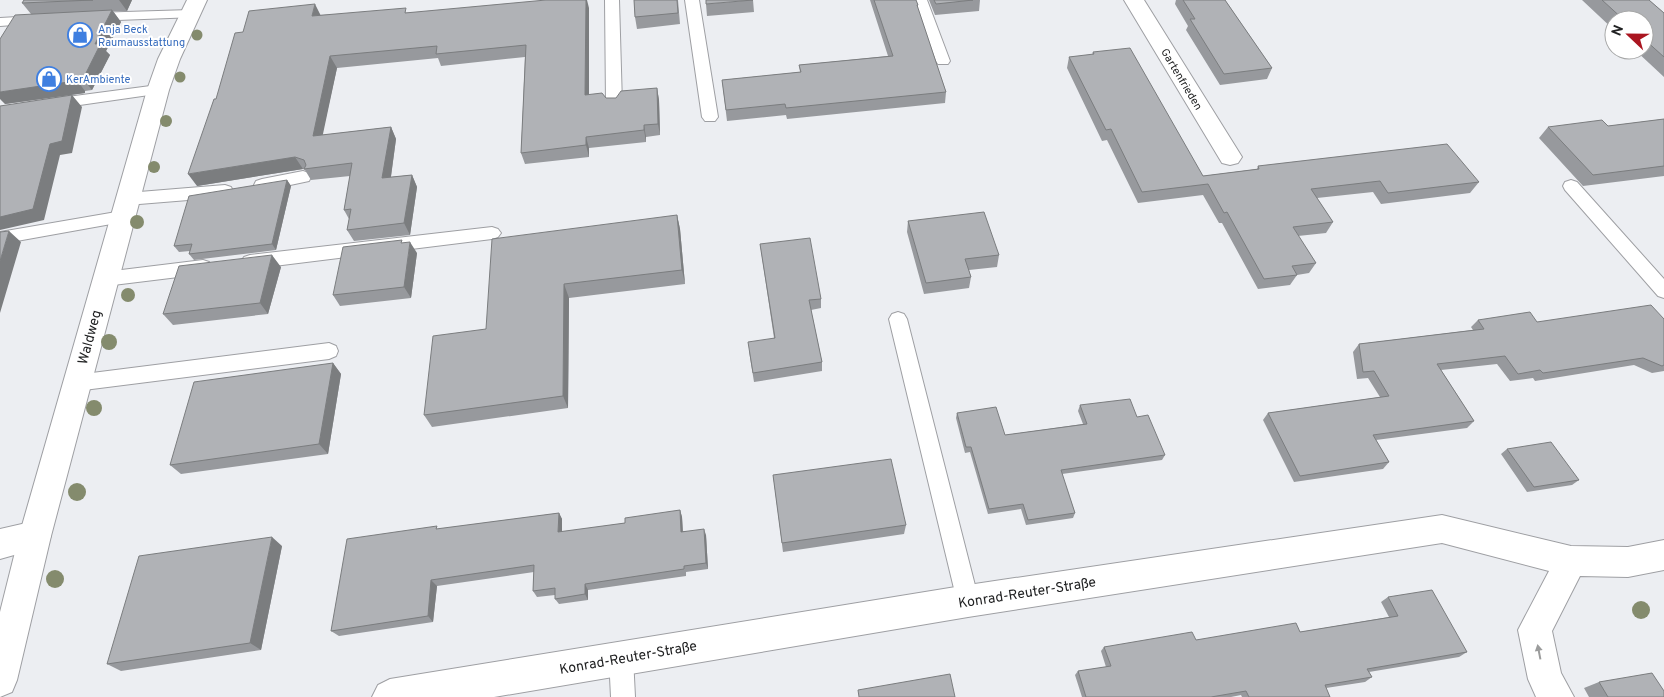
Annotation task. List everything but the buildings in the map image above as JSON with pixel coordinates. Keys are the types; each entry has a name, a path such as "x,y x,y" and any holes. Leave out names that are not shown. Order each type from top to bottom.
{"street":[{"name":"Gartenfrieden","path":"1134,0 1230,157"},
{"name":"Waldweg","path":"0,680 35,536 158,90 169,59 196,3"},
{"name":"Konrad-Reuter-Straße","path":"390,697 968,601 1442,529 1570,561 1628,562 1664,555"},
{"path":"0,544 35,536"},
{"path":"1556,697 1545,679 1535,630 1570,561"}],"lane":[{"path":"612,0 614,104"},
{"path":"692,0 710,117"},
{"path":"920,0 943,61"},
{"path":"76,18 196,3"},
{"path":"0,22 47,20"},
{"path":"38,106 158,90"},
{"path":"0,238 124,208 303,177"},
{"path":"1571,186 1664,291"},
{"path":"105,279 492,233"},
{"path":"898,319 968,601"},
{"path":"76,383 329,351"},
{"path":"621,658 623,697"}],"place":[{"name":"Anja Beck Raumausstattung","path":"80,35"},
{"name":"KerAmbiente","path":"49,79"}]}
